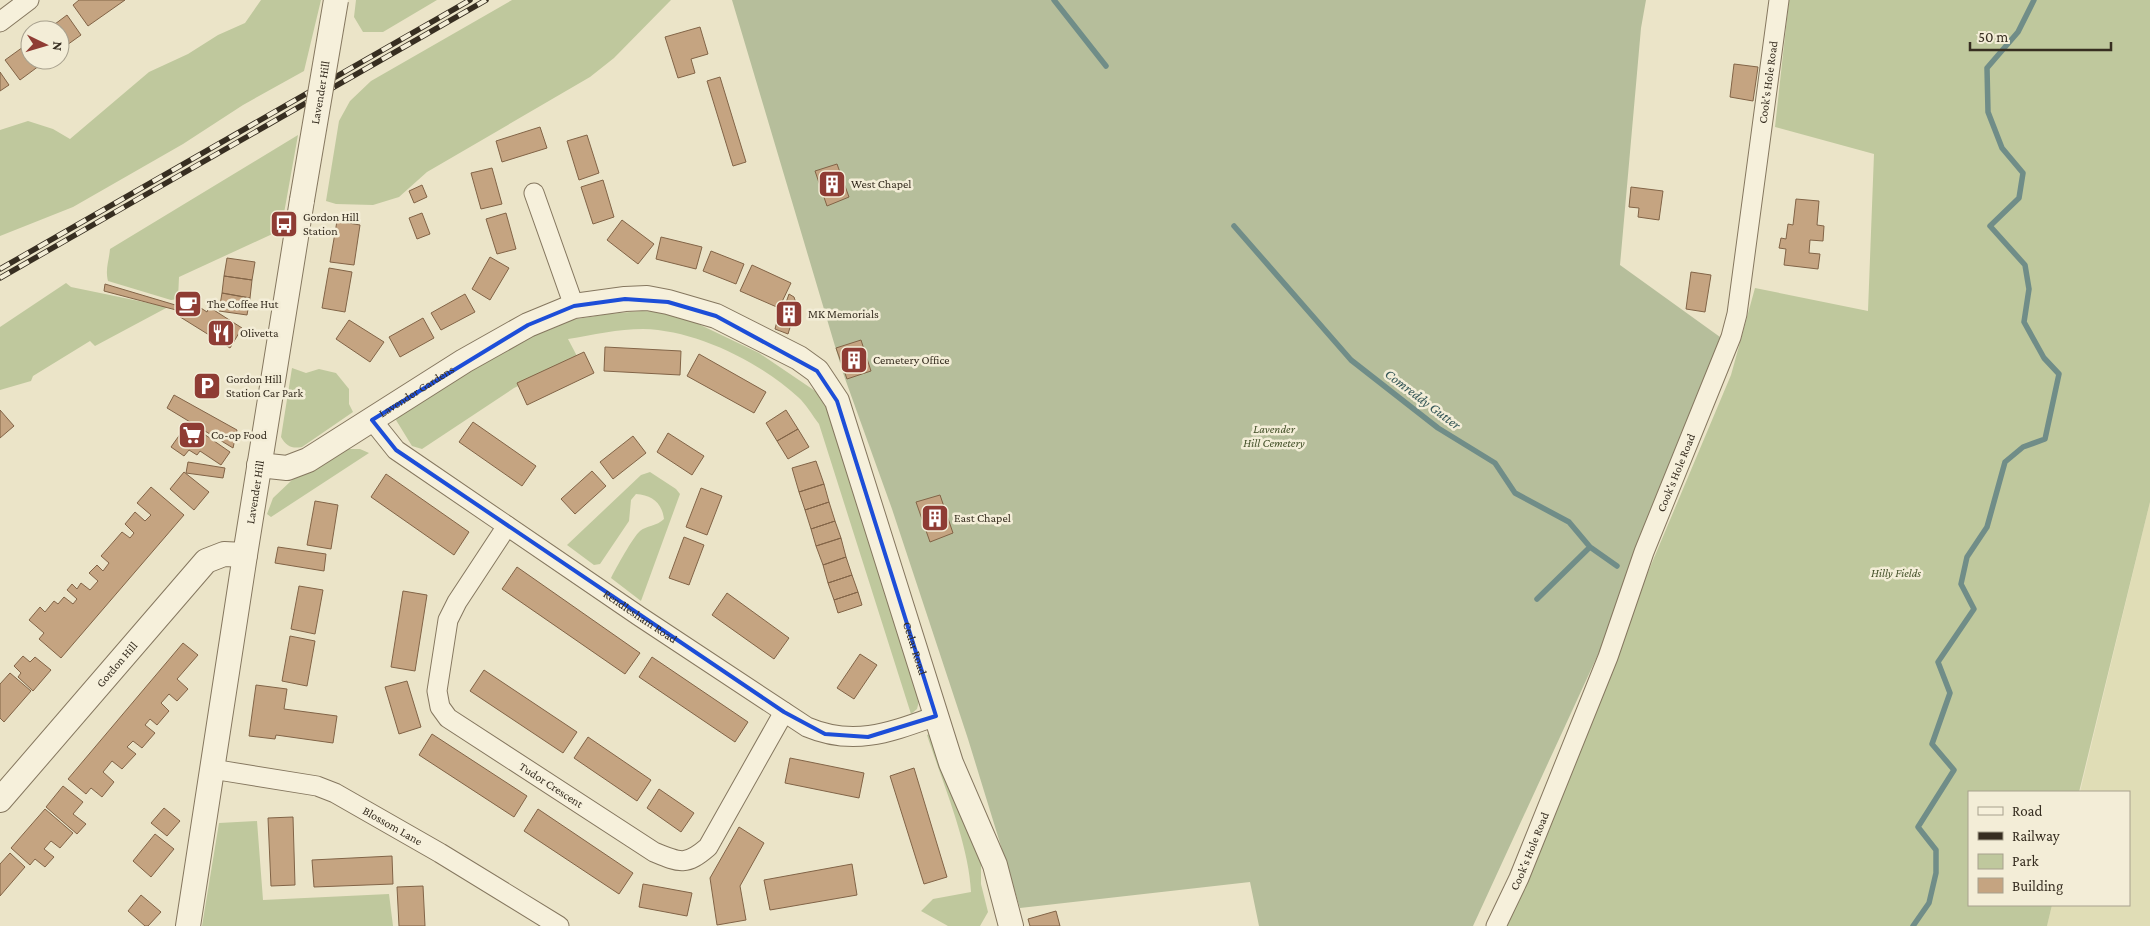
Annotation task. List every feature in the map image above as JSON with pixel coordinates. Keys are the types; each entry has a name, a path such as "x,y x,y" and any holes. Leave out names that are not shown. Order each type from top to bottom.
{"street":[{"path":"0,22 29,0"},
{"name":"Lavender Hill","path":"188,926 259,465 336,0"},
{"name":"Cook's Hole Road","path":"1496,926 1519,878 1604,666 1644,552 1731,337 1737,314 1779,0"},
{"path":"534,194 574,306"},
{"name":"Lavender Gardens","path":"259,465 287,468 308,460 464,362 528,325 574,306 647,298 668,302 716,316 776,345 816,371"},
{"name":"Cedar Road","path":"816,371 836,400 951,763 995,865 1011,926"},
{"name":"Rendlesham Road","path":"372,420 396,450 807,727 825,734 845,738 868,737 936,716"},
{"name":"Tudor Crescent","path":"508,526 457,602 448,620 437,691 440,707 448,718 654,852 678,862 694,859 708,847 784,712"},
{"name":"Gordon Hill","path":"0,800 206,561 224,554 245,555"},
{"name":"Blossom Lane","path":"212,769 317,786 335,793 440,853 559,926"}],"highlighted area":[{"path":"625,299 668,302 716,316 817,371 837,401 936,716 868,737 825,734 784,712 396,450 372,420 528,325 574,306"}],"shaded area":[{"path":"2150,502 2150,926 2047,926 2052,906 2130,906 2130,791 2080,791"}],"green space":[{"path":"261,0 321,0 304,71 243,105 183,144 73,207 0,236 0,130 28,121 53,129 70,139 149,72 188,54 218,35 245,23"},
{"path":"356,0 437,0 383,32 363,32 354,17"},
{"path":"512,0 671,0 614,58 590,77 427,172 399,197 373,205 336,204 326,201 339,121 350,101 371,81"},
{"name":"Lavender Hill Cemetery","path":"732,0 1646,0 1641,28 1620,265 1720,337 1653,535 1473,926 1259,926 1250,882 1020,908 968,739 892,509 843,373"},
{"name":"Hilly Fields","path":"1789,0 2150,0 2150,502 2079,791 1968,791 1968,906 2052,906 2047,926 1499,926 1731,375 1755,288 1868,311 1874,154 1775,127"},
{"path":"298,135 281,230 179,277 178,299 171,300 108,281 107,269 110,249"},
{"path":"66,283 71,287 168,307 95,346 90,341 33,376 31,381 0,390 0,327"},
{"path":"642,311 662,312 688,319 759,353 824,397 919,701 917,709 911,714 819,424 798,397 783,384 746,360 705,342 663,331 634,329 596,334 568,339 578,358 514,388 422,449 412,446 396,420 399,412 520,342 565,321"},
{"path":"292,368 306,373 319,369 336,373 349,389 349,404 353,412 298,448 285,443 281,437"},
{"path":"346,449 360,449 369,453 271,517 267,514 273,498 292,480"},
{"path":"650,472 676,489 680,494 641,601 611,578 637,534 642,529 664,519 661,508 655,501 647,496 636,494 631,500 629,521 600,564 594,565 567,545 641,475"},
{"path":"938,730 981,862 981,884 988,912 980,926 948,926 921,911 933,899 971,892 969,873 960,833 927,735"},
{"path":"257,821 263,900 389,894 393,926 202,926 219,823"}],"building":[{"path":"79,0 125,0 88,26 73,5"},
{"path":"67,15 81,35 70,43 70,20 60,20"},
{"path":"700,27 708,54 691,59 695,73 678,78 665,37"},
{"path":"20,49 20,70 34,70 20,80 5,60"},
{"path":"1734,64 1758,67 1753,101 1730,97"},
{"path":"0,72 9,85 0,91"},
{"path":"720,77 746,162 733,166 707,81"},
{"path":"540,127 547,148 502,162 496,141"},
{"path":"587,135 599,173 579,180 567,141"},
{"name":"West Chapel","path":"837,164 849,197 827,206 815,171"},
{"path":"492,168 502,204 481,209 471,173"},
{"path":"603,180 614,217 593,224 581,187"},
{"path":"422,185 427,197 414,203 409,191"},
{"path":"1631,187 1663,191 1659,220 1638,217 1639,208 1629,207"},
{"path":"1796,199 1819,201 1817,225 1824,226 1823,241 1810,240 1809,253 1820,254 1818,269 1784,265 1786,249 1779,248 1781,238 1786,239 1788,224 1793,225"},
{"path":"422,213 430,234 417,239 409,218"},
{"path":"506,213 516,249 497,254 486,219"},
{"path":"622,220 654,244 638,264 607,240"},
{"path":"337,221 360,225 354,265 330,262"},
{"path":"661,237 702,247 696,269 656,259"},
{"path":"711,251 744,264 736,284 703,271"},
{"path":"490,257 509,268 490,300 472,289"},
{"path":"227,258 255,262 252,280 224,276"},
{"path":"752,265 791,283 779,308 740,291"},
{"path":"329,268 352,272 345,312 322,308"},
{"path":"1691,272 1711,275 1705,312 1686,309"},
{"path":"224,276 252,280 250,298 222,293"},
{"path":"105,284 182,307 187,299 207,312 209,307 242,328 230,348 177,315 180,311 104,291"},
{"path":"222,293 250,298 247,315 219,311"},
{"path":"465,294 475,312 441,330 431,313"},
{"name":"MK Memorials","path":"789,294 794,297 799,312 797,318 791,316 789,321 792,321 788,334 775,329 780,310 783,311"},
{"path":"423,318 434,338 400,357 389,337"},
{"path":"349,320 384,342 370,362 336,339"},
{"name":"Cemetery Office","path":"861,340 871,371 847,379 836,348"},
{"path":"605,347 681,351 680,375 604,371"},
{"path":"584,352 594,373 527,405 517,383"},
{"path":"699,354 766,392 754,413 687,376"},
{"path":"174,395 237,430 233,448 167,408"},
{"path":"0,410 14,426 0,438"},
{"path":"786,410 798,429 777,441 766,423"},
{"path":"473,422 536,466 522,486 459,442"},
{"name":"Co-op Food","path":"188,423 230,452 221,465 200,451 197,455 189,450 184,456 171,447"},
{"path":"798,429 809,447 788,459 777,441"},
{"path":"668,433 704,456 692,475 657,452"},
{"path":"633,436 646,453 613,479 600,462"},
{"path":"816,461 824,484 799,492 792,468"},
{"path":"188,462 225,468 223,478 186,473"},
{"path":"592,471 606,486 575,514 561,499"},
{"path":"184,472 209,492 194,510 170,489"},
{"path":"386,474 469,532 454,555 371,497"},
{"path":"824,484 829,502 805,510 799,492"},
{"path":"151,487 184,515 61,658 39,639 44,633 29,620 40,607 45,612 54,601 58,604 64,597 73,604 77,599 67,590 72,584 77,589 81,583 90,590 98,581 89,573 97,565 103,571 109,563 101,556 122,532 130,538 134,533 125,524 135,512 145,521 151,515 137,503"},
{"path":"701,488 722,496 707,535 686,527"},
{"name":"East Chapel","path":"940,495 953,533 930,542 916,502"},
{"path":"315,501 338,505 331,549 307,545"},
{"path":"829,502 835,521 811,529 805,510"},
{"path":"835,521 841,538 816,546 811,529"},
{"path":"684,537 704,545 689,585 669,578"},
{"path":"841,538 846,557 823,565 816,546"},
{"path":"278,547 326,554 324,571 275,563"},
{"path":"846,557 852,575 828,583 823,565"},
{"path":"517,567 640,653 625,674 502,589"},
{"path":"852,575 858,592 834,600 828,583"},
{"path":"299,586 323,590 315,634 291,629"},
{"path":"403,591 427,595 415,671 391,667"},
{"path":"858,592 862,605 838,613 834,600"},
{"path":"727,593 789,638 774,659 712,615"},
{"path":"290,636 315,641 307,686 282,681"},
{"path":"183,643 198,655 177,679 188,689 177,701 169,694 161,703 169,711 157,725 150,719 145,725 155,733 142,748 133,741 127,747 136,754 122,769 112,761 103,772 114,782 102,797 91,788 86,794 68,779"},
{"path":"860,654 877,665 854,699 837,688"},
{"path":"23,656 30,662 35,657 51,670 33,691 18,677 21,673 14,666"},
{"path":"652,657 748,722 735,742 639,677"},
{"path":"484,670 577,732 563,753 470,691"},
{"path":"10,673 31,691 4,722 0,718 0,684"},
{"path":"407,681 421,727 399,734 385,687"},
{"path":"256,685 287,689 284,709 337,716 333,743 276,735 275,739 249,736"},
{"path":"432,734 527,796 514,817 419,755"},
{"path":"588,737 651,780 637,801 574,758"},
{"path":"790,758 864,773 859,798 785,783"},
{"path":"914,768 947,877 924,884 890,776"},
{"path":"63,786 83,802 73,814 86,824 77,834 46,807"},
{"path":"659,789 694,813 681,832 647,808"},
{"path":"164,808 180,821 167,836 151,823"},
{"path":"45,809 73,833 60,848 51,841 44,849 54,857 45,867 35,859 30,865 11,848"},
{"path":"538,809 633,873 619,894 524,831"},
{"path":"293,817 295,885 271,886 268,818"},
{"path":"739,827 764,843 740,886 746,920 717,925 710,878"},
{"path":"155,834 174,849 151,877 133,861"},
{"path":"10,853 25,867 0,896 0,864"},
{"path":"392,856 393,884 314,887 312,860"},
{"path":"852,864 857,895 770,910 764,880"},
{"path":"643,884 692,893 687,916 639,907"},
{"path":"423,886 425,926 399,926 397,887"},
{"path":"141,895 161,912 148,926 145,926 128,911"},
{"path":"1056,911 1060,926 1030,926 1028,919"}],"waterway":[{"name":"Comreddy Gutter","path":"1054,0 1106,66"},
{"path":"1913,926 1929,903 1936,873 1936,850 1918,827 1954,770 1932,744 1950,693 1938,662 1974,609 1961,584 1967,557 1987,527 2005,462 2023,447 2045,439 2059,374 2044,358 2024,322 2029,289 2025,265 1990,226 2019,198 2023,173 2002,148 1988,112 1987,68 2018,32 2034,0"},
{"name":"Comreddy Gutter","path":"1234,226 1351,360 1438,428 1495,463 1515,493 1569,522 1590,547 1617,566"},
{"path":"1537,599 1590,547"}],"railway":[{"path":"0,269 470,0"},
{"path":"0,278 486,0"}],"place":[{"name":"West Chapel","path":"832,184"},
{"name":"Gordon Hill Station","path":"284,224"},
{"name":"The Coffee Hut","path":"188,304"},
{"name":"MK Memorials","path":"789,314"},
{"name":"Olivetta","path":"221,333"},
{"name":"Cemetery Office","path":"854,360"},
{"name":"Gordon Hill Station Car Park","path":"207,386"},
{"name":"Co-op Food","path":"192,435"},
{"name":"East Chapel","path":"935,518"}]}
